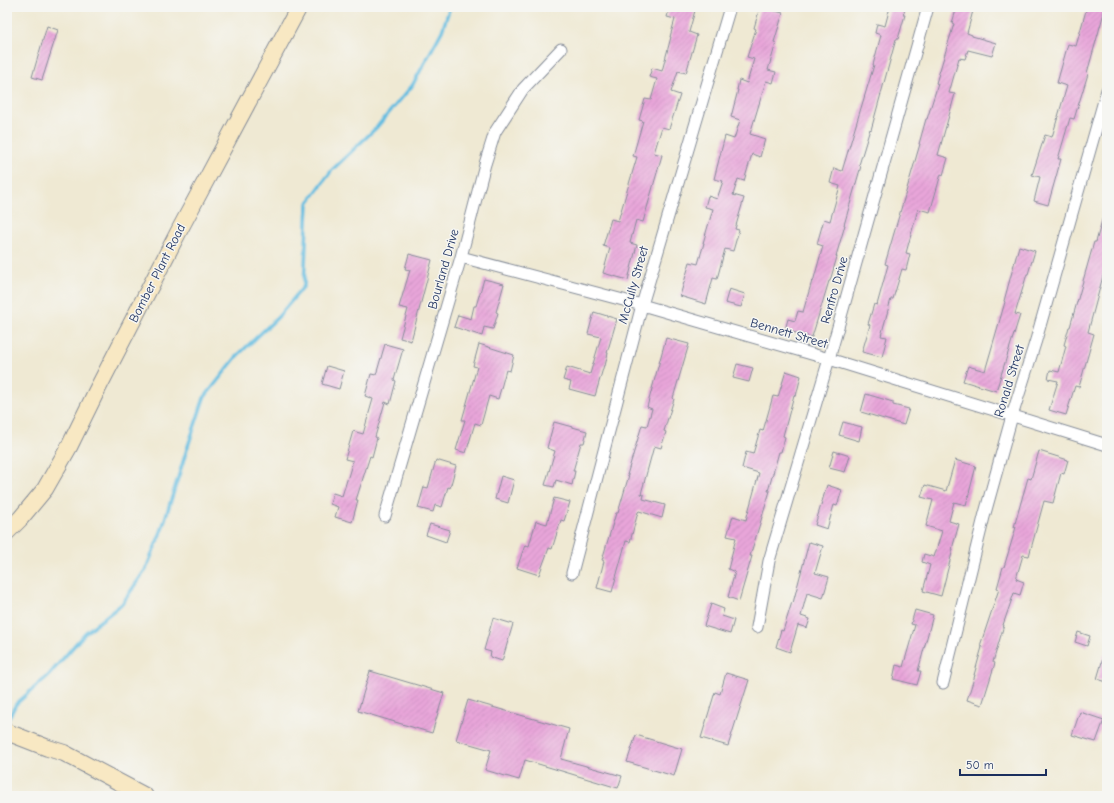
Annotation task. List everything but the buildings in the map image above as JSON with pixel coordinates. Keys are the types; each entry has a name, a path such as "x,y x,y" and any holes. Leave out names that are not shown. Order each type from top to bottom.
{"street":[{"name":"Bomber Plant Road","path":"7,532 20,519 44,489 69,447 181,227 298,7"},
{"name":"McCully Street","path":"572,573 642,305 730,7"},
{"name":"Renfro Drive","path":"756,627 769,561 923,30 928,7"},
{"name":"Bourland Drive","path":"386,516 461,257 485,164 495,132 524,89 561,49"},
{"name":"Ronald Street","path":"943,682 984,517 1107,90"},
{"name":"Bennett Street","path":"461,257 642,305 828,359 1107,445"},
{"path":"7,732 64,753 145,796"}],"waterway":[{"path":"7,721 16,704 49,675 85,633 122,604 146,569 161,532 204,398 238,355 278,317 304,286 308,203 332,170 375,129 412,86 442,31 450,7"}]}
